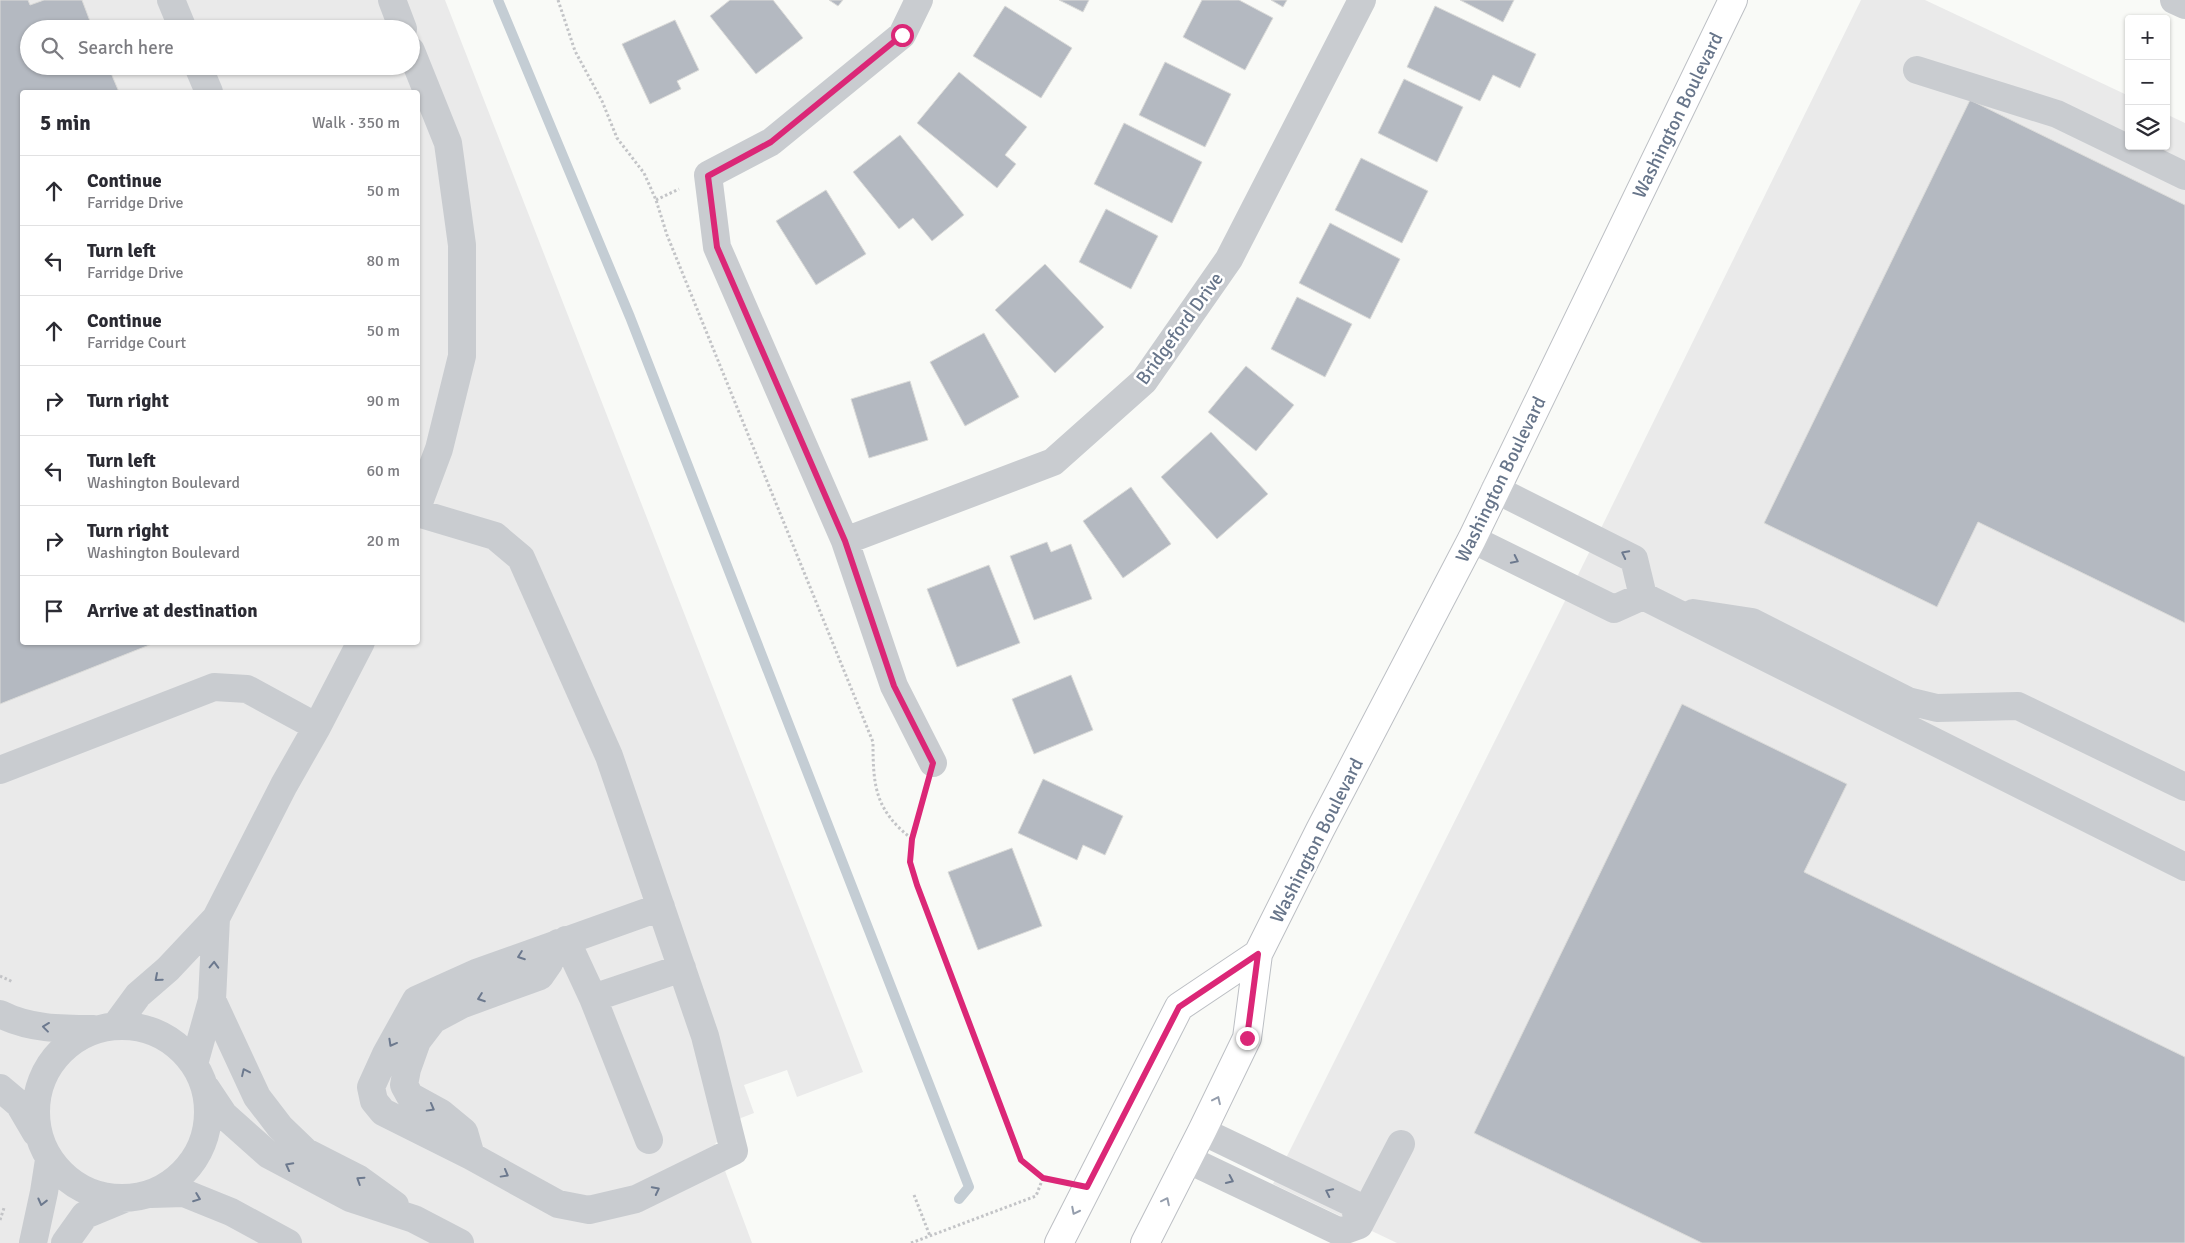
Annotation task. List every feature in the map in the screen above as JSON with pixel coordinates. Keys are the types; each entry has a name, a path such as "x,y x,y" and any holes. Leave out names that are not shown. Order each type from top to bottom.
{"main road":[{"name":"Washington Boulevard","path":"1145,1243 1247,1038 1258,954 1324,821 1472,539 1732,0"},
{"name":"Washington Boulevard","path":"1059,1243 1179,1007 1258,954"}],"street":[{"path":"171,0 179,20"},
{"path":"392,0 400,20"},
{"path":"919,0 902,35 771,142 708,176 717,247 845,541 894,686 933,763"},
{"name":"Bridgeford Drive","path":"845,541 1053,462 1144,381 1229,259 1362,0"},
{"path":"2174,0 2185,5"},
{"path":"1917,70 2057,114 2185,176"},
{"path":"420,73 448,143 462,245 462,356 439,449 420,500"},
{"path":"202,75 208,90"},
{"path":"1495,489 1634,559 1643,596 2185,868"},
{"path":"420,514 495,536 521,558 609,756 661,907 682,968 704,1036 734,1151 636,1199 589,1210 558,1204 471,1156 383,1112 374,1101 371,1087 386,1054 416,1000 476,973 661,907"},
{"path":"1472,539 1614,609 1643,596"},
{"path":"1667,609 1752,622 1908,701 1937,708 2018,706 2185,787"},
{"path":"33,1243 44,1192 44,1150 35,1117 37,1094 44,1073 56,1054 74,1040 105,1027 168,968 216,918 284,785 317,727 359,645"},
{"path":"0,770 214,687 247,689 317,727"},
{"path":"65,1243 85,1215 170,1184 187,1169 200,1150 207,1129 208,1106 199,1074 212,1000 216,918"},
{"path":"562,941 593,998 649,1140"},
{"path":"593,998 682,968"},
{"path":"212,1000 257,1097 280,1127 306,1152 359,1179 414,1219 460,1243"},
{"path":"0,1014 45,1028 139,1027 160,1034 179,1046 224,1115 269,1155 350,1198 414,1219"},
{"path":"0,1088 19,1104 44,1150 64,1177 83,1189 105,1196 184,1193 231,1212 288,1243"},
{"path":"1202,1131 1354,1204 1358,1225"},
{"path":"1187,1159 1340,1232 1358,1225 1401,1144"}],"path":[{"path":"558,0 575,50 602,101 617,138 644,173 656,200 667,235 873,742 873,776 881,804 897,827 912,839"},
{"path":"933,763 912,839 910,862 917,885 1021,1160 1043,1178 1087,1187"},
{"path":"910,1243 1036,1196 1043,1178"},
{"path":"914,1195 930,1236"},
{"path":"0,1220 4,1208"}],"shaded area":[{"path":"0,0 445,0 863,1072 797,1097 787,1070 744,1085 754,1113 741,1118 715,1144 752,1243 0,1243"},
{"path":"1861,0 1925,0 2125,94 2125,150 2170,150 2170,116 2185,123 2185,1243 1397,1243 1273,1184 1579,573"}],"building":[{"path":"0,0 28,0 30,5 44,0 82,0 90,20 20,20 20,75 112,75 118,90 20,90 20,645 149,645 0,704"},
{"path":"730,0 773,0 803,38 756,74 710,16"},
{"path":"829,0 843,0 838,6"},
{"path":"1059,0 1089,0 1083,12"},
{"path":"1202,0 1239,0 1273,18 1245,70 1183,37"},
{"path":"1271,0 1287,0 1283,7"},
{"path":"1460,0 1514,0 1503,22"},
{"path":"1005,6 1072,48 1041,98 973,56"},
{"path":"1435,6 1536,54 1520,88 1493,75 1480,101 1407,67"},
{"path":"675,20 699,70 677,81 681,89 650,104 622,44"},
{"path":"1165,62 1231,94 1205,147 1139,115"},
{"path":"959,72 1027,127 1005,155 1016,164 997,188 917,123"},
{"path":"1404,79 1463,107 1437,162 1378,133"},
{"path":"1970,100 2185,205 2185,623 1978,522 1937,607 1764,523"},
{"path":"1124,123 1202,162 1172,223 1094,184"},
{"path":"900,135 964,215 932,241 913,218 899,229 853,172"},
{"path":"1361,158 1428,191 1402,243 1335,210"},
{"path":"826,190 866,254 816,285 776,221"},
{"path":"1106,209 1158,236 1131,289 1079,262"},
{"path":"1330,223 1400,259 1370,319 1299,283"},
{"path":"1045,264 1104,327 1055,373 995,310"},
{"path":"1297,297 1352,324 1325,377 1271,349"},
{"path":"984,333 1019,397 965,426 930,362"},
{"path":"1246,366 1294,405 1256,451 1208,412"},
{"path":"910,381 928,440 869,458 851,399"},
{"path":"1211,432 1268,494 1217,539 1161,477"},
{"path":"1131,487 1171,544 1123,578 1083,521"},
{"path":"1047,542 1051,552 1071,544 1092,599 1034,620 1010,556"},
{"path":"989,565 1020,643 957,667 927,589"},
{"path":"1071,675 1093,730 1034,754 1012,699"},
{"path":"1682,704 1847,784 1804,872 2185,1057 2185,1243 1702,1243 1474,1133"},
{"path":"1043,779 1123,816 1105,855 1083,845 1077,860 1018,833"},
{"path":"1012,848 1042,926 978,950 948,872"}],"waterway":[{"path":"498,0 630,317 969,1187 959,1199"}],"route":[{"path":"902,35 771,142 708,176 717,247 845,541 894,686 933,763 912,839 910,862 917,885 1021,1160 1043,1178 1087,1187 1179,1007 1258,954 1247,1038"}]}
